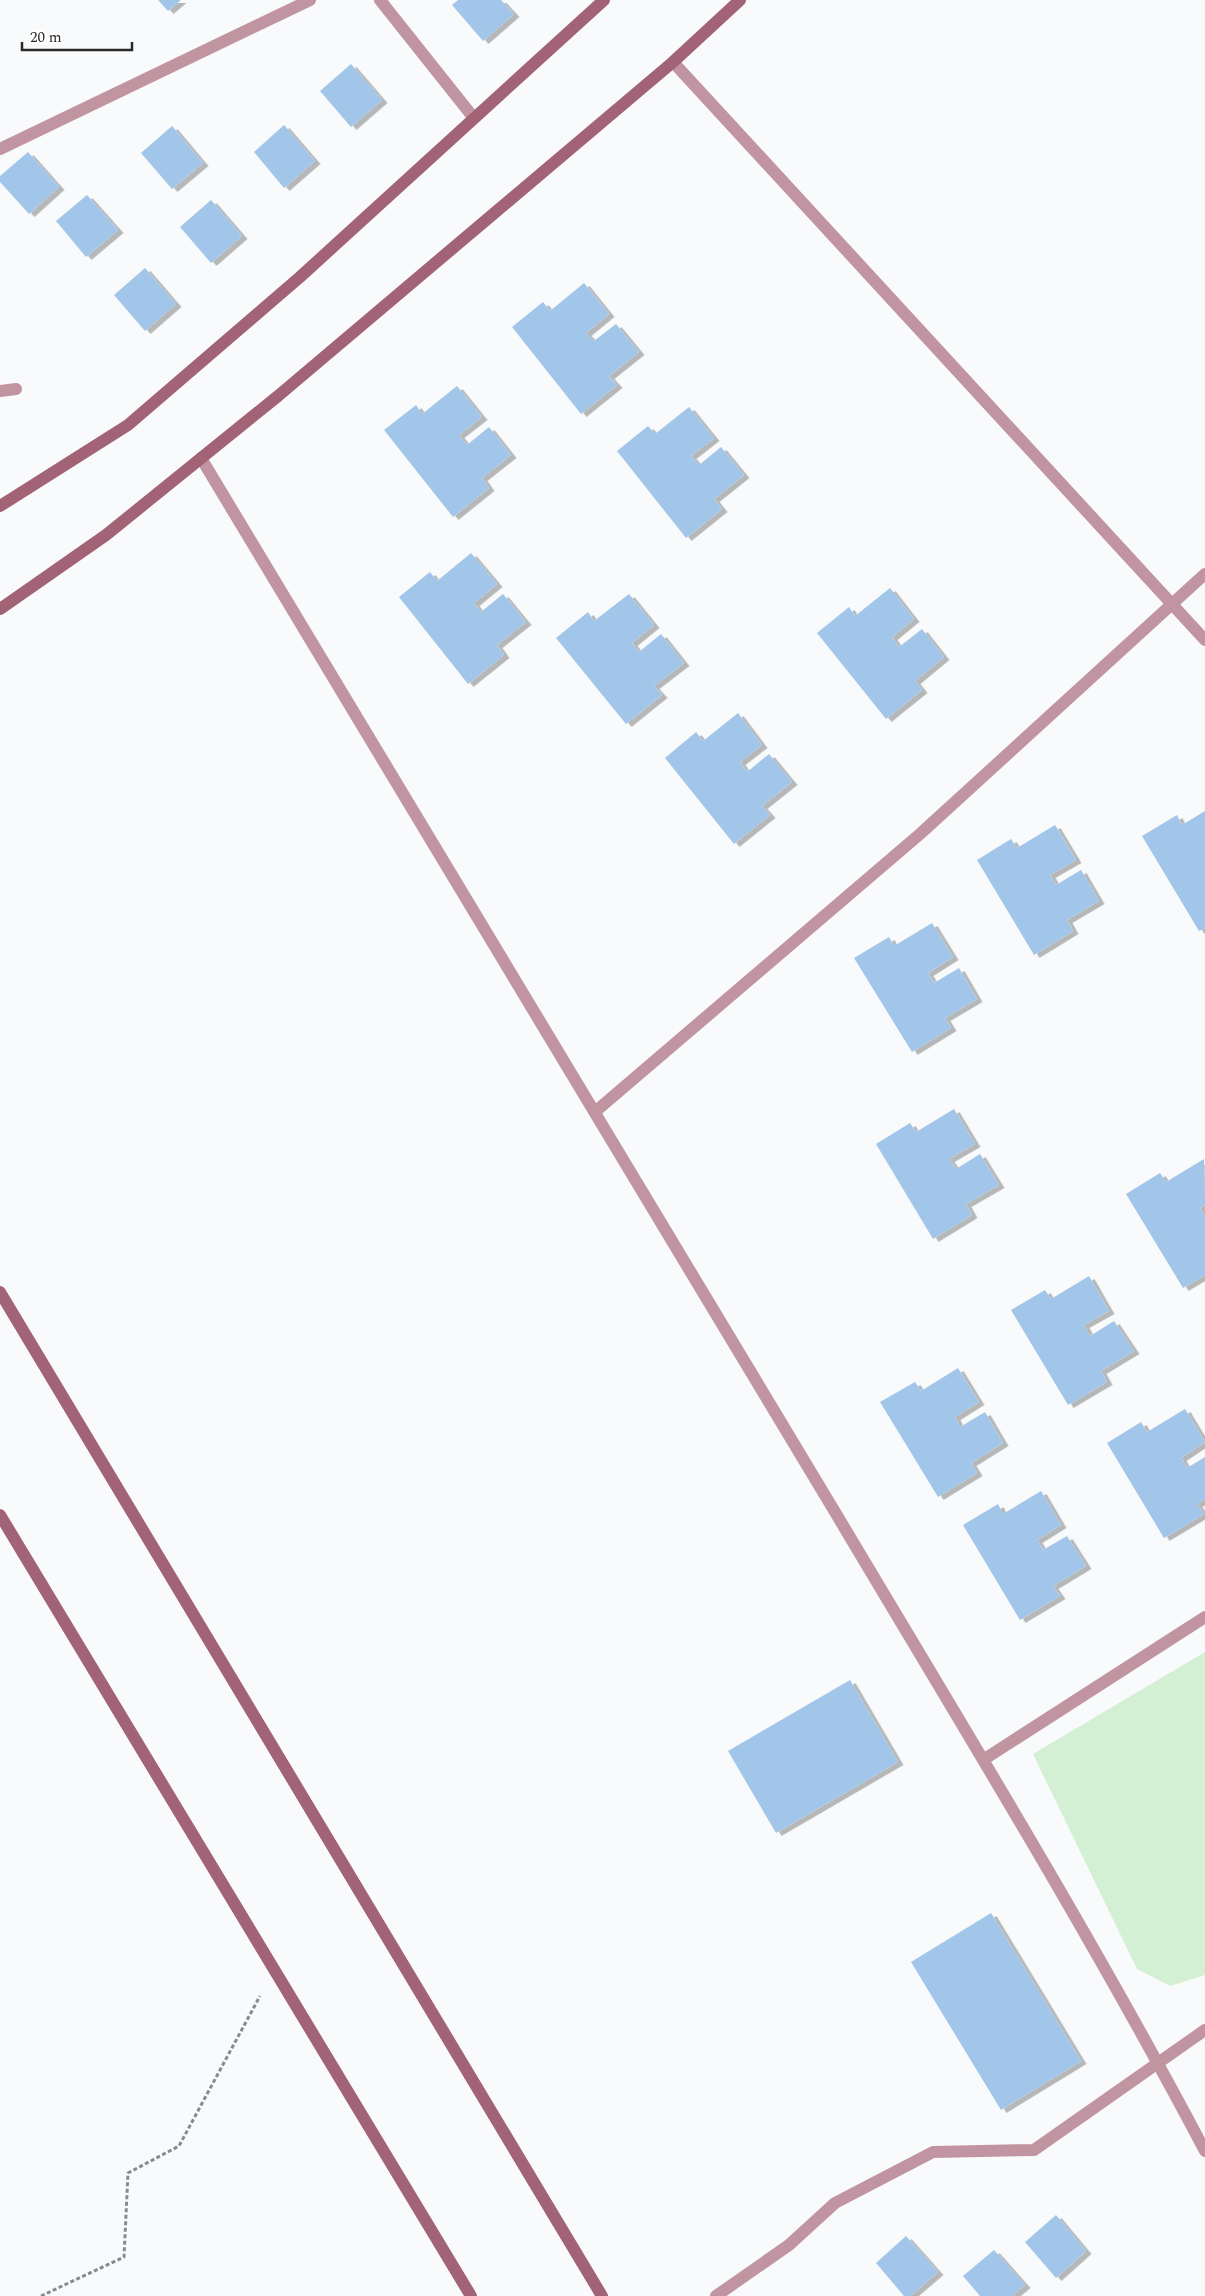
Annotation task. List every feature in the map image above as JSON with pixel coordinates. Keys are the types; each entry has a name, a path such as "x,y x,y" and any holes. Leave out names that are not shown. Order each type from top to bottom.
{"main road":[{"path":"0,506 128,426 300,277 473,117 604,0"},
{"path":"0,609 106,535 286,390 673,62 740,0"},
{"path":"0,1292 602,2296"},
{"path":"0,1515 471,2296"}],"street":[{"path":"0,149 310,0"},
{"path":"380,0 473,117"},
{"path":"673,62 1205,640"},
{"path":"0,391 16,389"},
{"path":"200,458 596,1110 983,1760 1159,2064 1205,2150"},
{"path":"596,1110 920,834 1172,602 1205,574"},
{"path":"983,1760 1205,1617"},
{"path":"716,2296 790,2246 835,2203 933,2152 1034,2150 1205,2030"}],"path":[{"path":"41,2296 124,2257 128,2173 180,2146 274,1969"}],"green space":[{"path":"1205,1652 1205,1975 1170,1986 1137,1969 1033,1754"}],"building":[{"path":"158,0 181,0 168,11"},
{"path":"458,0 501,0 514,14 483,41 452,5"},
{"path":"351,64 382,100 351,127 320,91"},
{"path":"284,125 315,161 284,188 254,152"},
{"path":"172,126 203,163 172,189 141,153"},
{"path":"28,152 59,187 29,214 0,182 0,176"},
{"path":"87,195 118,230 86,257 56,221"},
{"path":"211,200 242,236 211,263 180,227"},
{"path":"145,268 176,304 145,331 114,295"},
{"path":"584,283 609,314 586,333 594,341 616,324 639,352 609,376 617,385 581,414 512,327 543,302 550,311"},
{"path":"457,386 482,417 459,435 467,445 489,427 511,455 482,478 489,488 453,517 384,430 416,405 422,414"},
{"path":"689,407 714,438 691,456 699,465 721,447 744,475 714,499 722,509 686,538 617,451 648,426 655,434"},
{"path":"471,553 497,584 474,603 481,612 503,594 526,622 497,645 504,655 468,684 399,597 430,572 437,581"},
{"path":"890,588 914,619 892,637 899,647 922,629 944,657 915,681 922,690 886,719 817,633 849,607 855,616"},
{"path":"629,594 654,625 632,643 639,652 661,634 684,663 654,686 662,695 626,724 556,638 588,612 594,621"},
{"path":"738,713 762,745 740,762 747,772 769,754 792,782 762,806 770,815 734,844 665,758 696,732 703,741"},
{"path":"1205,811 1205,928 1199,931 1142,836 1177,815 1182,825"},
{"path":"1055,825 1076,860 1050,875 1056,885 1081,870 1099,901 1067,920 1073,931 1034,955 977,860 1011,839 1017,848"},
{"path":"932,923 953,957 928,973 934,983 959,968 977,999 945,1018 951,1028 912,1052 854,958 889,937 894,946"},
{"path":"954,1109 975,1144 949,1159 956,1169 980,1154 999,1185 966,1204 972,1215 933,1239 876,1144 910,1123 916,1132"},
{"path":"1204,1159 1205,1205 1200,1208 1205,1217 1205,1275 1183,1288 1126,1194 1160,1173 1166,1182"},
{"path":"1089,1276 1109,1311 1084,1325 1090,1336 1114,1321 1134,1351 1101,1371 1107,1382 1068,1405 1011,1310 1045,1290 1051,1299"},
{"path":"958,1368 979,1402 955,1417 960,1427 985,1412 1003,1443 971,1463 977,1473 938,1497 880,1402 915,1382 921,1391"},
{"path":"1185,1409 1205,1442 1181,1458 1187,1468 1205,1457 1205,1499 1197,1504 1204,1514 1164,1538 1107,1443 1141,1422 1147,1432"},
{"path":"1041,1491 1061,1525 1037,1540 1043,1550 1067,1536 1086,1566 1053,1586 1060,1596 1020,1620 963,1525 998,1504 1003,1514"},
{"path":"850,1680 898,1762 776,1833 728,1751"},
{"path":"991,1913 1081,2061 1001,2110 911,1962"},
{"path":"1056,2215 1086,2251 1056,2278 1025,2242"},
{"path":"906,2236 938,2272 910,2296 904,2296 876,2263"},
{"path":"994,2250 1025,2285 1012,2296 980,2296 963,2276"}]}
